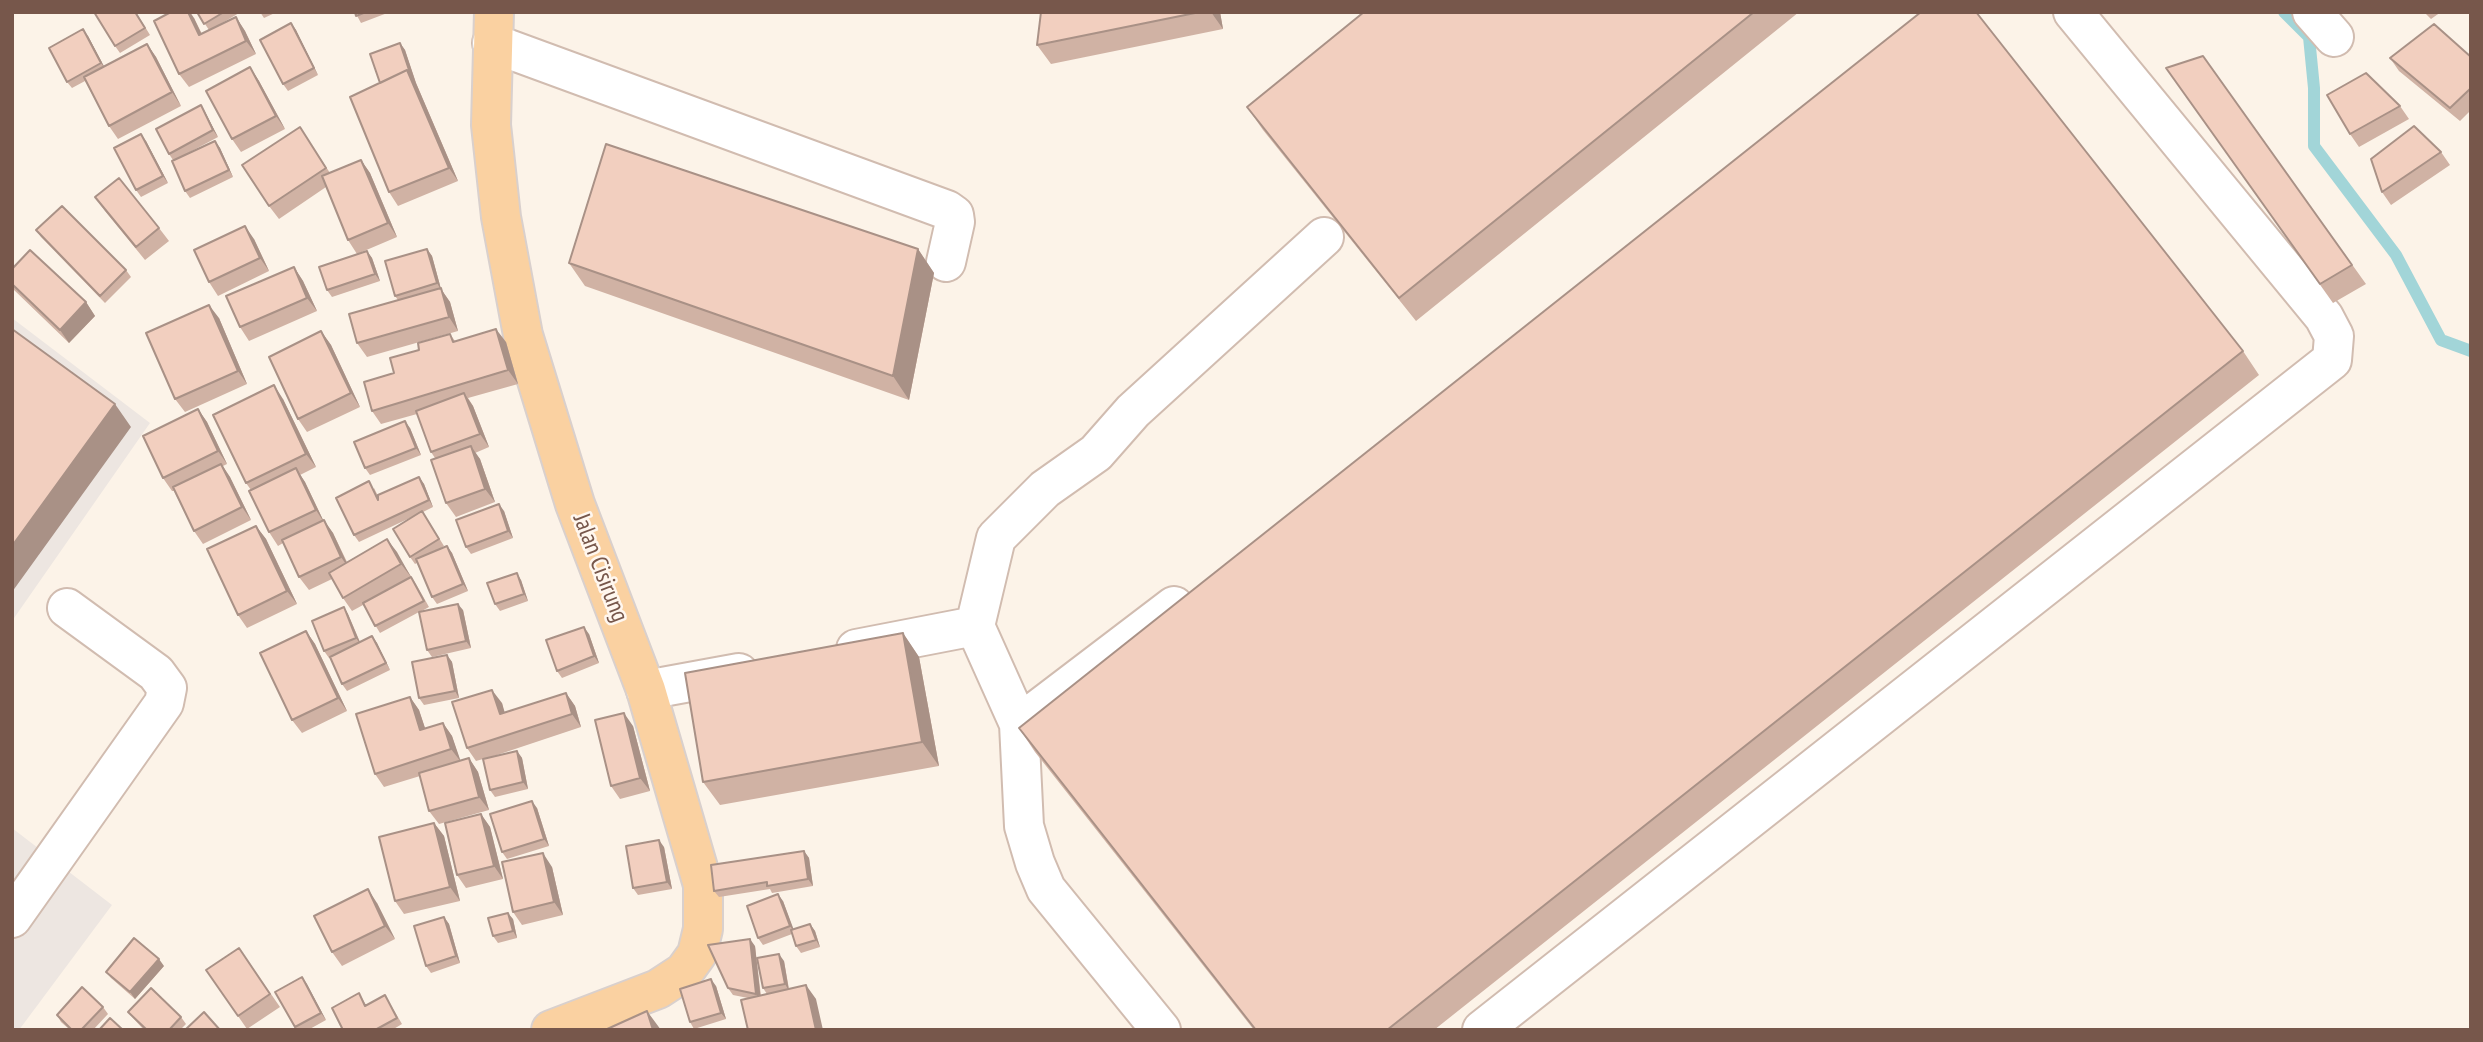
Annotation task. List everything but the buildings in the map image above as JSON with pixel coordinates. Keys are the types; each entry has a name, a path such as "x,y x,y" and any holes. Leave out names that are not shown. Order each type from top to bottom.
{"main road":[{"name":"Jalan Cisirung","path":"493,28 491,125 505,243 523,335 575,504 646,690 703,885 703,929 697,954 684,972 658,989 551,1030"}],"lane":[{"path":"1482,1030 2332,360 2334,336 2325,317 2073,12"},
{"path":"493,28 952,212 954,222 946,262"},
{"path":"1161,1030 1046,889 1024,826 1019,724 975,626 996,538 1045,489 1096,453 1133,411 1324,236"},
{"path":"1019,724 1206,582"},
{"path":"19,894 164,704 166,688 156,673 67,608"},
{"path":"829,655 975,626"},
{"path":"646,690 775,666"}],"shaded area":[{"path":"12,318 150,423 12,621"},
{"path":"12,828 112,905 19,1030 12,1030"}],"waterway":[{"path":"2284,12 2309,37 2314,88 2314,146 2396,255 2441,340 2471,351"}]}
